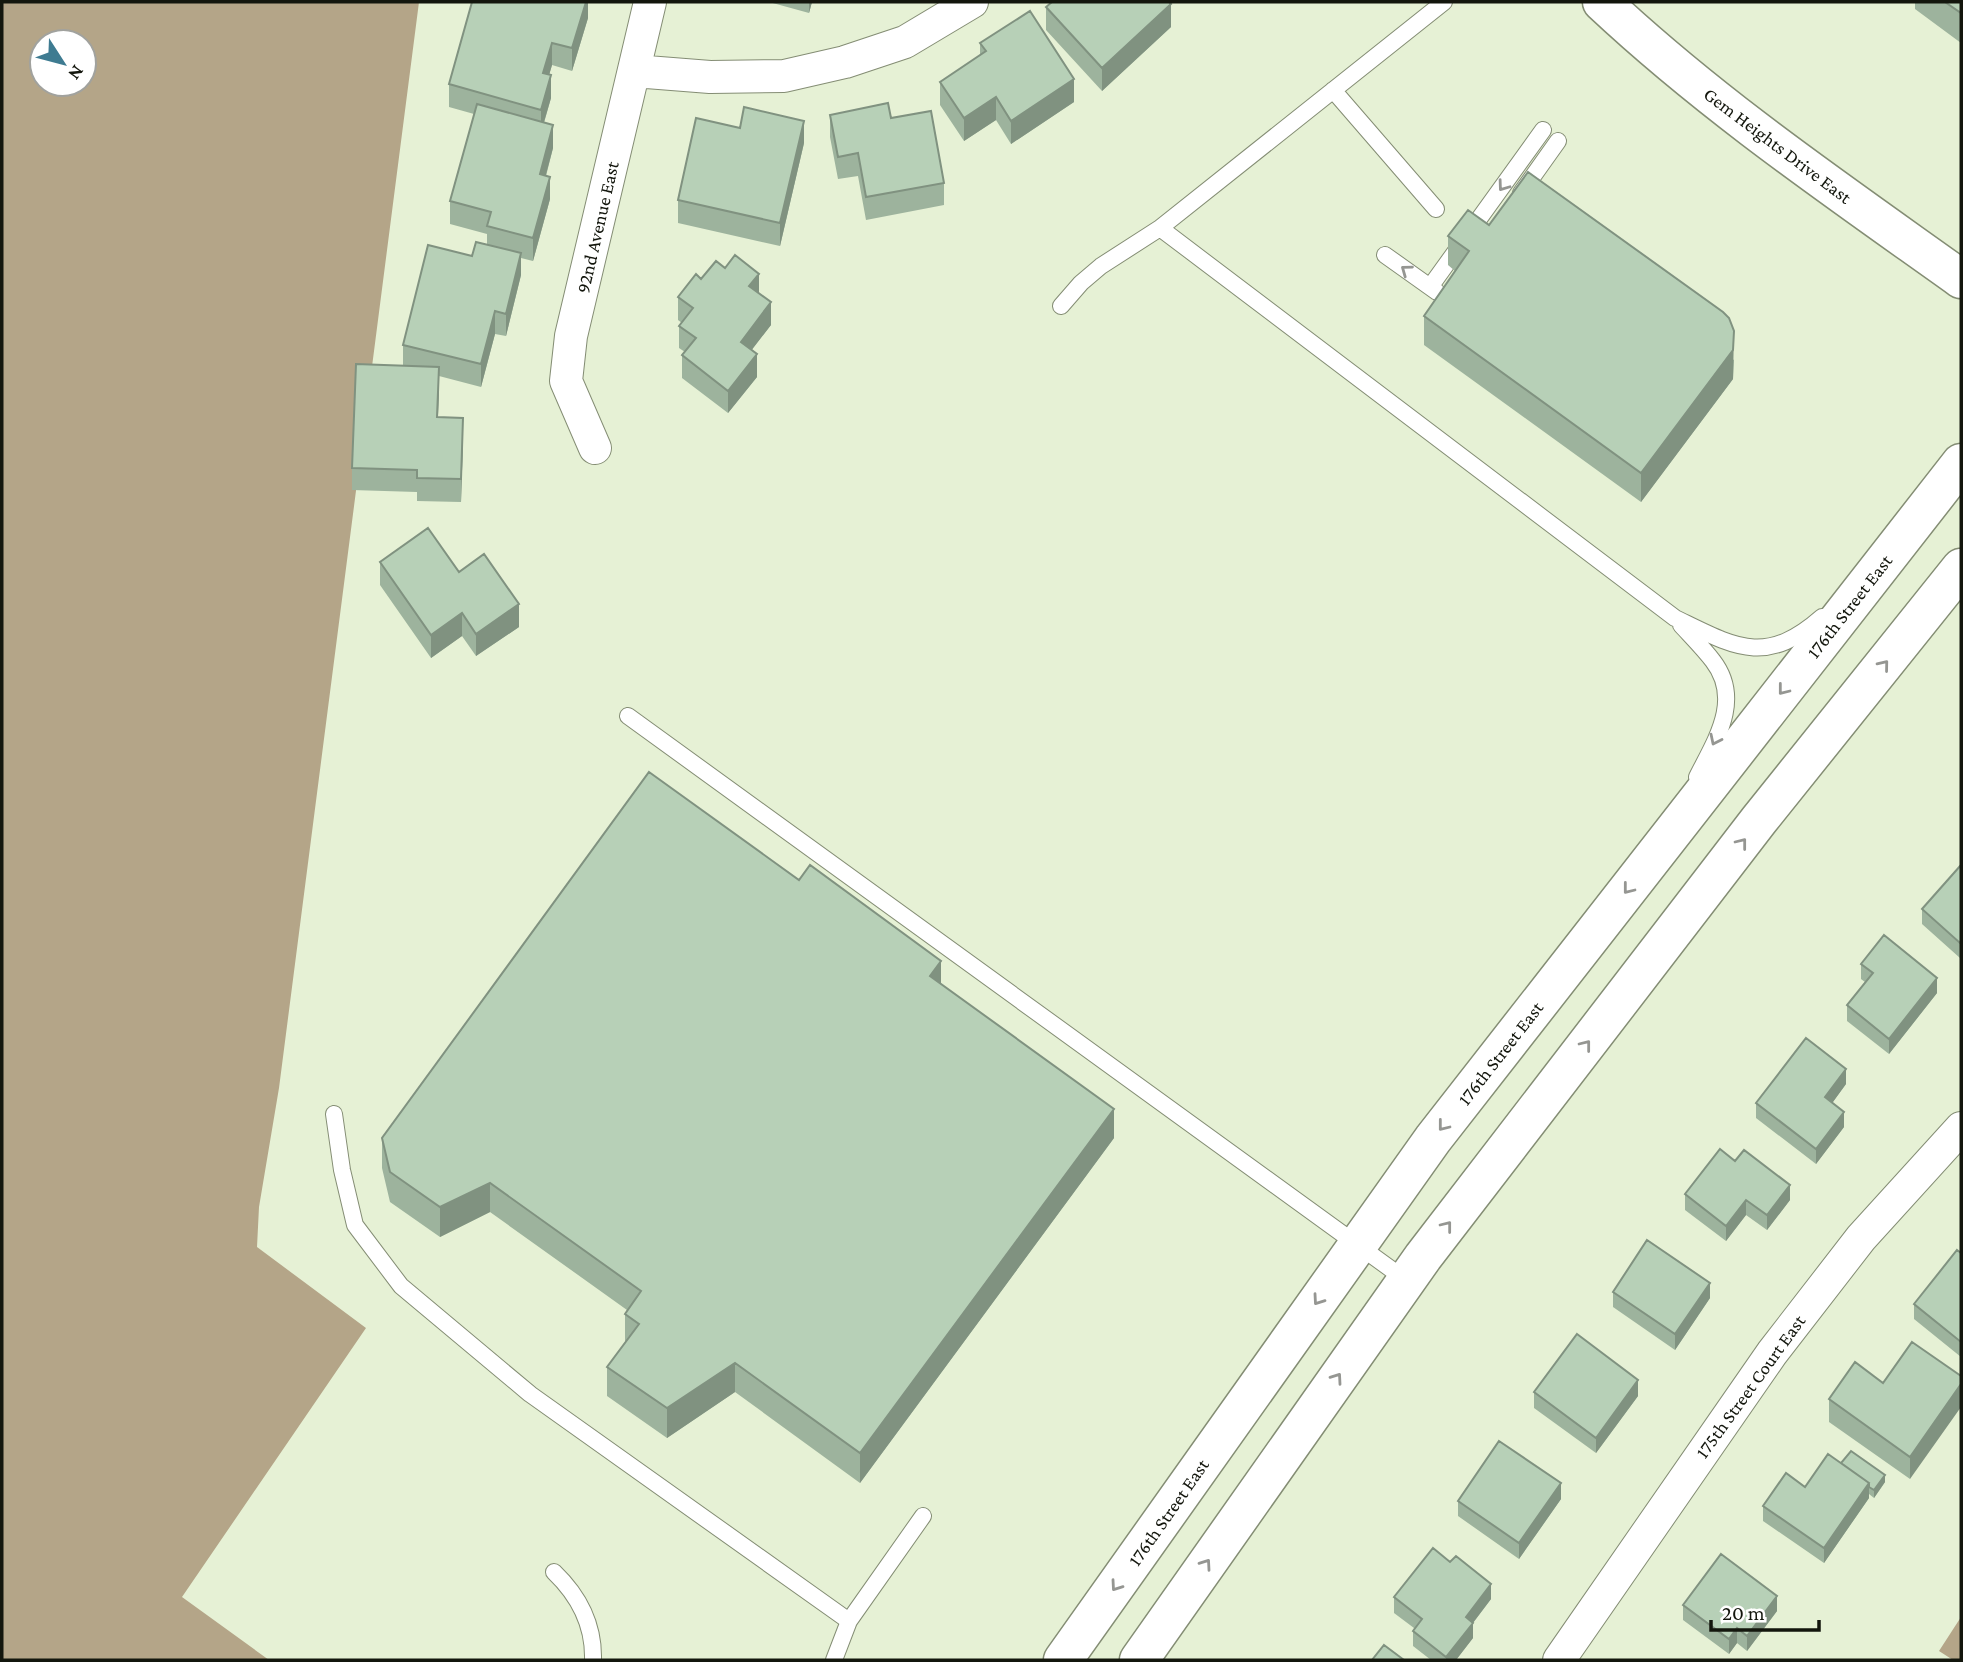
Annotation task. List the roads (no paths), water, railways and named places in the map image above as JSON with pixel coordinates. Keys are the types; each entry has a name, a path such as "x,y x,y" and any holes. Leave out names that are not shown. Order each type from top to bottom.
{"main road":[{"name":"Gem Heights Drive East","path":"1602,2 1636,34 1745,123 1961,279"},
{"name":"176th Street East","path":"1063,1660 1433,1139 1961,463"},
{"path":"1139,1660 1406,1280 1759,820 1961,568"}],"street":[{"name":"92nd Avenue East","path":"596,448 566,381 571,336 650,2"},
{"path":"634,71 710,78 784,76 845,62 905,42 972,2"},
{"name":"175th Street Court East","path":"1567,1657 1772,1353 1861,1238 1955,1146"}],"lane":[{"path":"1061,306 1081,283 1101,266 1160,228 1444,2"},
{"path":"1333,90 1436,209"},
{"path":"1430,287 1543,130"},
{"path":"1509,209 1558,141"},
{"path":"1160,228 1675,618 1724,642 1763,648 1785,644 1799,636 1821,618 1934,498"},
{"path":"1385,255 1445,298 1453,287"},
{"path":"1664,842 1720,731 1727,710 1727,695 1720,672 1675,618"},
{"path":"628,716 1406,1280"},
{"path":"334,1114 342,1170 355,1225 401,1286 530,1394 849,1621"},
{"path":"834,1660 849,1621 923,1516"},
{"path":"554,1572 570,1588 581,1605 594,1650 593,1660"}]}
